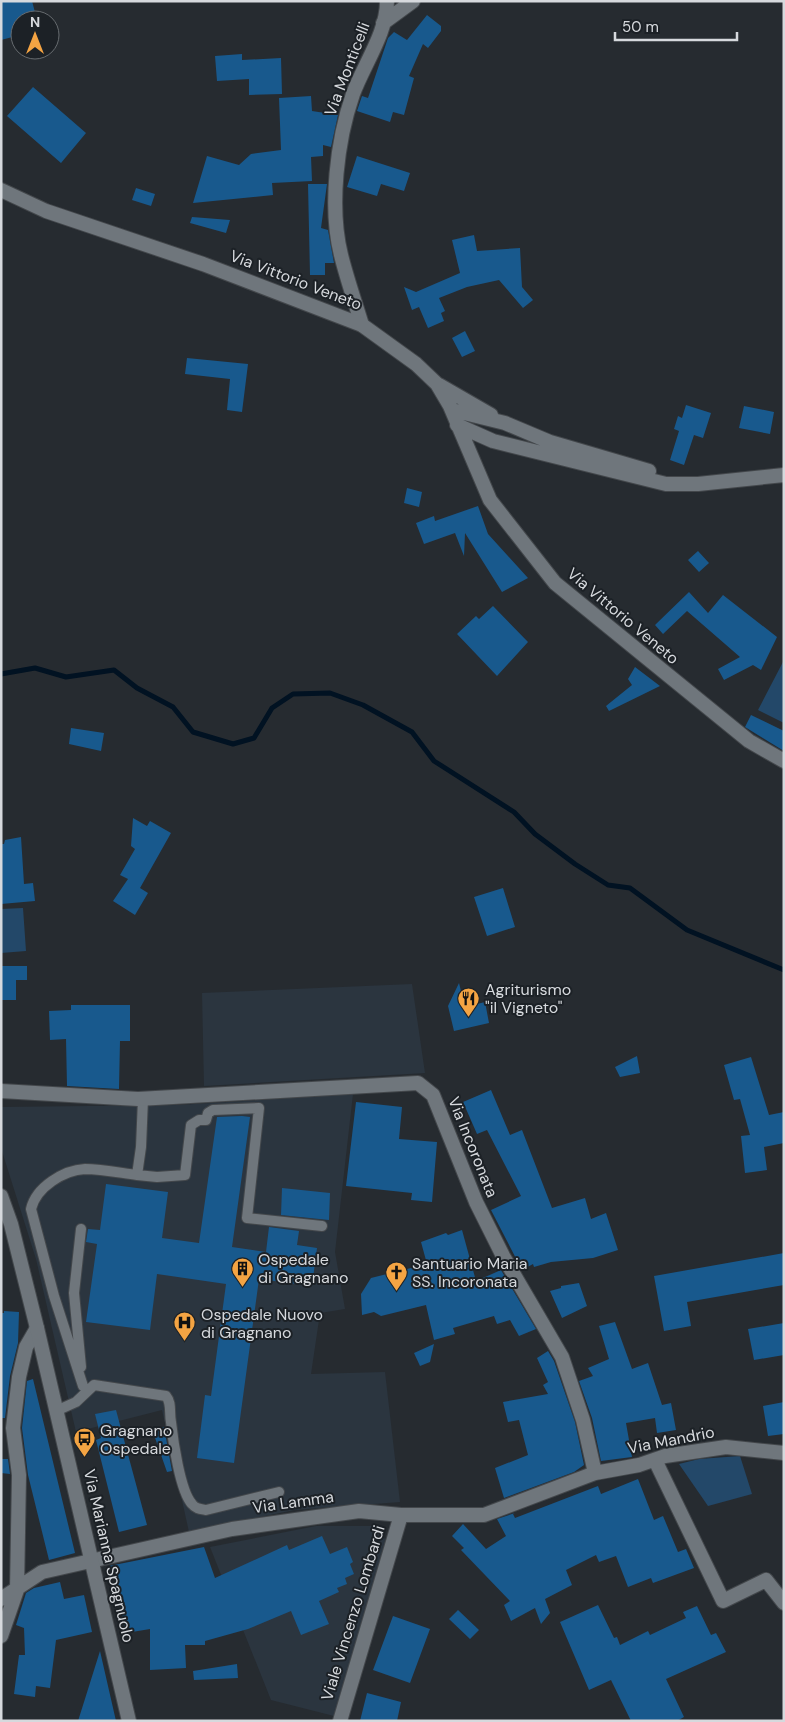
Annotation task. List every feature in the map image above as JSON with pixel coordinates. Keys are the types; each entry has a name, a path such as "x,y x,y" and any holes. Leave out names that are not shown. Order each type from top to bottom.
{"street":[{"name":"Via Monticelli","path":"362,324 340,254 337,231 337,157 347,112 383,23 386,1"},
{"path":"383,23 413,1"},
{"name":"Via Vittorio Veneto","path":"1,190 46,211 203,264 362,324 416,364 437,384 452,410 490,500 555,583 749,741 784,761"},
{"path":"437,384 505,423 550,442 698,484"},
{"path":"452,410 505,423"},
{"path":"457,425 493,441 666,484 698,484 784,475"},
{"name":"Via Incoronata","path":"1,1091 60,1096 143,1099 418,1084 433,1095 476,1202 503,1256 562,1357 583,1420 595,1473"},
{"name":"Via Marianna Spagnuolo","path":"1,1196 11,1224 37,1328 129,1721"},
{"path":"1,1636 17,1590 19,1475 13,1428 19,1377 26,1347 37,1328"},
{"name":"Via Mandrio","path":"595,1473 701,1449 726,1447 784,1453"},
{"path":"655,1460 723,1601 766,1580 784,1603"},
{"name":"Via Lamma","path":"1,1599 42,1572 242,1527 359,1511 401,1515 484,1515 595,1473"},
{"name":"Viale Vincenzo Lombardi","path":"340,1721 401,1515"}],"lane":[{"path":"137,1175 141,1148 143,1099"},
{"path":"84,1390 31,1209 32,1203 47,1184 72,1172 86,1169 157,1177 185,1175 191,1125 199,1120 206,1120 208,1113 214,1110 259,1108 247,1218 322,1226"},
{"path":"81,1229 74,1293 84,1390"},
{"path":"56,1411 76,1402 84,1390 94,1386 166,1396 170,1400 170,1422 183,1482 190,1502 197,1509 206,1510 279,1492"}],"shaded area":[{"path":"784,660 784,723 758,710"},
{"path":"23,908 26,951 1,953 1,909"},
{"path":"412,984 425,1073 204,1086 202,993"},
{"name":"Ospedale Nuovo di Gragnano","path":"353,1094 335,1252 345,1309 320,1313 311,1374 385,1372 400,1502 294,1510 189,1532 162,1410 76,1432 36,1259 1,1148 1,1107 179,1105"},
{"path":"740,1456 752,1494 708,1506 679,1464 699,1459"},
{"path":"316,1526 375,1526 380,1528 386,1542 338,1717 271,1700 210,1547"}],"building":[{"path":"1,1 32,1 34,10 10,10 10,38 1,40"},
{"path":"427,15 441,26 441,31 428,48 423,44 409,76 414,78 404,115 393,112 390,122 357,111 362,96 368,98 388,38 394,32 407,40"},
{"path":"242,54 242,60 281,58 282,94 249,95 249,79 217,81 215,56"},
{"path":"33,87 86,133 61,163 7,116"},
{"path":"311,96 312,111 338,115 331,147 323,145 323,156 311,157 312,181 272,183 273,195 193,203 207,156 239,165 251,154 281,150 279,98"},
{"path":"357,156 410,173 404,191 381,184 377,196 347,187"},
{"path":"308,184 327,184 321,228 328,230 334,263 325,263 325,275 310,275"},
{"path":"136,188 155,194 151,206 132,200"},
{"path":"192,217 230,220 226,233 190,223"},
{"path":"474,235 477,251 520,248 522,287 533,300 523,308 499,280 467,287 439,298 445,311 441,313 444,321 428,328 419,307 412,310 404,287 416,292 460,273 452,240"},
{"path":"465,331 475,351 462,357 452,338"},
{"path":"187,358 248,364 242,412 227,410 230,379 185,374"},
{"path":"686,405 711,413 703,438 694,435 684,465 670,460 679,431 674,429 678,416 682,418"},
{"path":"744,406 774,412 770,434 739,428"},
{"path":"407,488 422,492 419,507 404,503"},
{"path":"478,506 488,534 528,578 502,592 465,533 464,556 455,533 424,544 416,523 434,516 435,521"},
{"path":"698,551 709,563 699,572 688,560"},
{"path":"689,592 708,613 723,595 777,637 761,670 753,665 724,680 718,669 740,657 687,611 663,634 655,625"},
{"path":"493,606 528,642 497,676 457,634 476,616 479,619"},
{"path":"635,667 660,686 609,711 606,706 632,685 628,679"},
{"path":"751,715 784,731 784,751 745,727"},
{"path":"71,728 104,733 101,751 69,744"},
{"path":"133,818 147,826 150,821 171,833 140,888 148,893 135,915 113,901 128,879 120,875 135,849 131,846"},
{"path":"21,837 24,884 33,883 35,901 1,904 1,844 4,844 5,840"},
{"path":"503,888 515,927 487,936 474,897"},
{"path":"1,966 27,966 27,980 16,980 16,1000 1,1000"},
{"name":"Agriturismo \"il Vigneto\"","path":"459,983 465,1007 485,1002 489,1023 454,1031 448,1006"},
{"path":"71,1005 130,1005 130,1041 120,1041 119,1089 67,1086 66,1039 50,1040 49,1011 71,1010"},
{"path":"637,1056 640,1073 620,1077 615,1067"},
{"path":"751,1057 769,1115 784,1112 784,1143 764,1147 767,1170 745,1173 741,1136 750,1135 740,1099 734,1100 724,1065"},
{"path":"491,1090 510,1135 522,1130 552,1208 585,1198 591,1219 606,1213 618,1250 593,1258 551,1262 534,1267 533,1264 522,1270 491,1210 521,1196 487,1130 477,1134 463,1102"},
{"path":"356,1102 402,1107 399,1139 437,1142 432,1202 411,1200 412,1193 346,1186"},
{"name":"Ospedale di Gragnano","path":"217,1117 250,1117 232,1247 266,1252 269,1227 299,1231 297,1245 317,1248 312,1286 259,1279 234,1463 197,1458 205,1395 211,1396 226,1284 157,1274 150,1330 86,1322 97,1244 86,1242 88,1229 100,1230 106,1184 168,1192 162,1238 199,1243"},
{"path":"282,1188 330,1193 329,1220 281,1215"},
{"path":"462,1230 476,1281 501,1270 536,1329 519,1336 510,1320 497,1324 494,1316 453,1328 455,1334 434,1340 426,1305 381,1316 374,1312 362,1315 361,1294 371,1278 427,1264 421,1242 446,1233 448,1235"},
{"path":"784,1253 784,1285 687,1302 691,1326 664,1331 654,1276"},
{"path":"579,1283 587,1306 562,1318 550,1291 561,1288 561,1286"},
{"path":"4,1311 19,1312 18,1343 10,1376 5,1418 1,1418 1,1313 4,1313"},
{"path":"615,1322 632,1369 648,1363 662,1405 671,1403 676,1430 657,1433 655,1418 626,1423 632,1457 601,1461 592,1418 579,1381 593,1376 588,1368 609,1359 599,1326"},
{"path":"784,1323 784,1355 754,1360 748,1329"},
{"path":"434,1344 430,1362 420,1366 414,1353"},
{"path":"548,1351 554,1361 575,1422 584,1465 574,1472 504,1498 495,1468 528,1455 519,1420 508,1422 503,1402 548,1394 543,1385 548,1382 537,1358"},
{"path":"33,1379 75,1553 49,1560 28,1475 22,1428 27,1381"},
{"path":"784,1402 784,1434 768,1436 763,1406"},
{"path":"116,1410 147,1525 119,1532 96,1440 101,1438 95,1414"},
{"path":"164,1427 172,1471 167,1472 153,1432"},
{"path":"1,1459 8,1459 10,1474 1,1473"},
{"path":"638,1479 654,1520 663,1516 678,1552 686,1549 694,1568 653,1583 651,1578 628,1587 616,1556 599,1562 596,1555 566,1570 572,1585 545,1599 550,1613 541,1624 535,1608 511,1621 504,1605 510,1601 461,1550 464,1548 452,1536 463,1524 486,1549 506,1536 497,1519 515,1513 513,1514 515,1518 598,1486 601,1494"},
{"path":"322,1536 330,1554 347,1547 353,1562 350,1564 354,1574 345,1578 347,1584 337,1588 339,1592 319,1601 329,1624 301,1635 291,1611 248,1629 205,1641 205,1645 185,1645 186,1668 150,1670 150,1629 126,1633 115,1584 117,1583 109,1566 204,1547 215,1578 287,1545 289,1550"},
{"path":"60,1582 64,1599 84,1595 92,1632 56,1640 50,1688 36,1686 35,1697 14,1694 19,1655 25,1655 24,1628 16,1625 26,1593 34,1588"},
{"path":"598,1605 614,1638 617,1637 620,1645 648,1631 650,1635 686,1618 683,1612 697,1606 711,1635 716,1633 726,1652 666,1679 684,1717 677,1721 631,1721 611,1680 589,1690 560,1622"},
{"path":"458,1610 479,1630 470,1639 449,1619"},
{"path":"393,1616 430,1629 410,1683 373,1670"},
{"path":"100,1651 116,1721 78,1721 84,1702"},
{"path":"237,1664 238,1678 194,1680 193,1671"},
{"path":"367,1693 401,1702 397,1721 360,1721"}],"waterway":[{"path":"1,674 35,668 66,677 114,670 137,688 173,707 193,732 233,744 254,738 272,708 293,694 330,693 363,705 412,732 434,761 514,812 535,834 575,864 608,885 630,888 687,930 784,970"}],"place":[{"name":"Agriturismo \"il Vigneto\"","path":"469,1017"},
{"name":"Ospedale di Gragnano","path":"242,1287"},
{"name":"Santuario Maria SS. Incoronata","path":"396,1291"},
{"name":"Ospedale Nuovo di Gragnano","path":"185,1342"},
{"name":"Gragnano Ospedale","path":"84,1458"}]}
